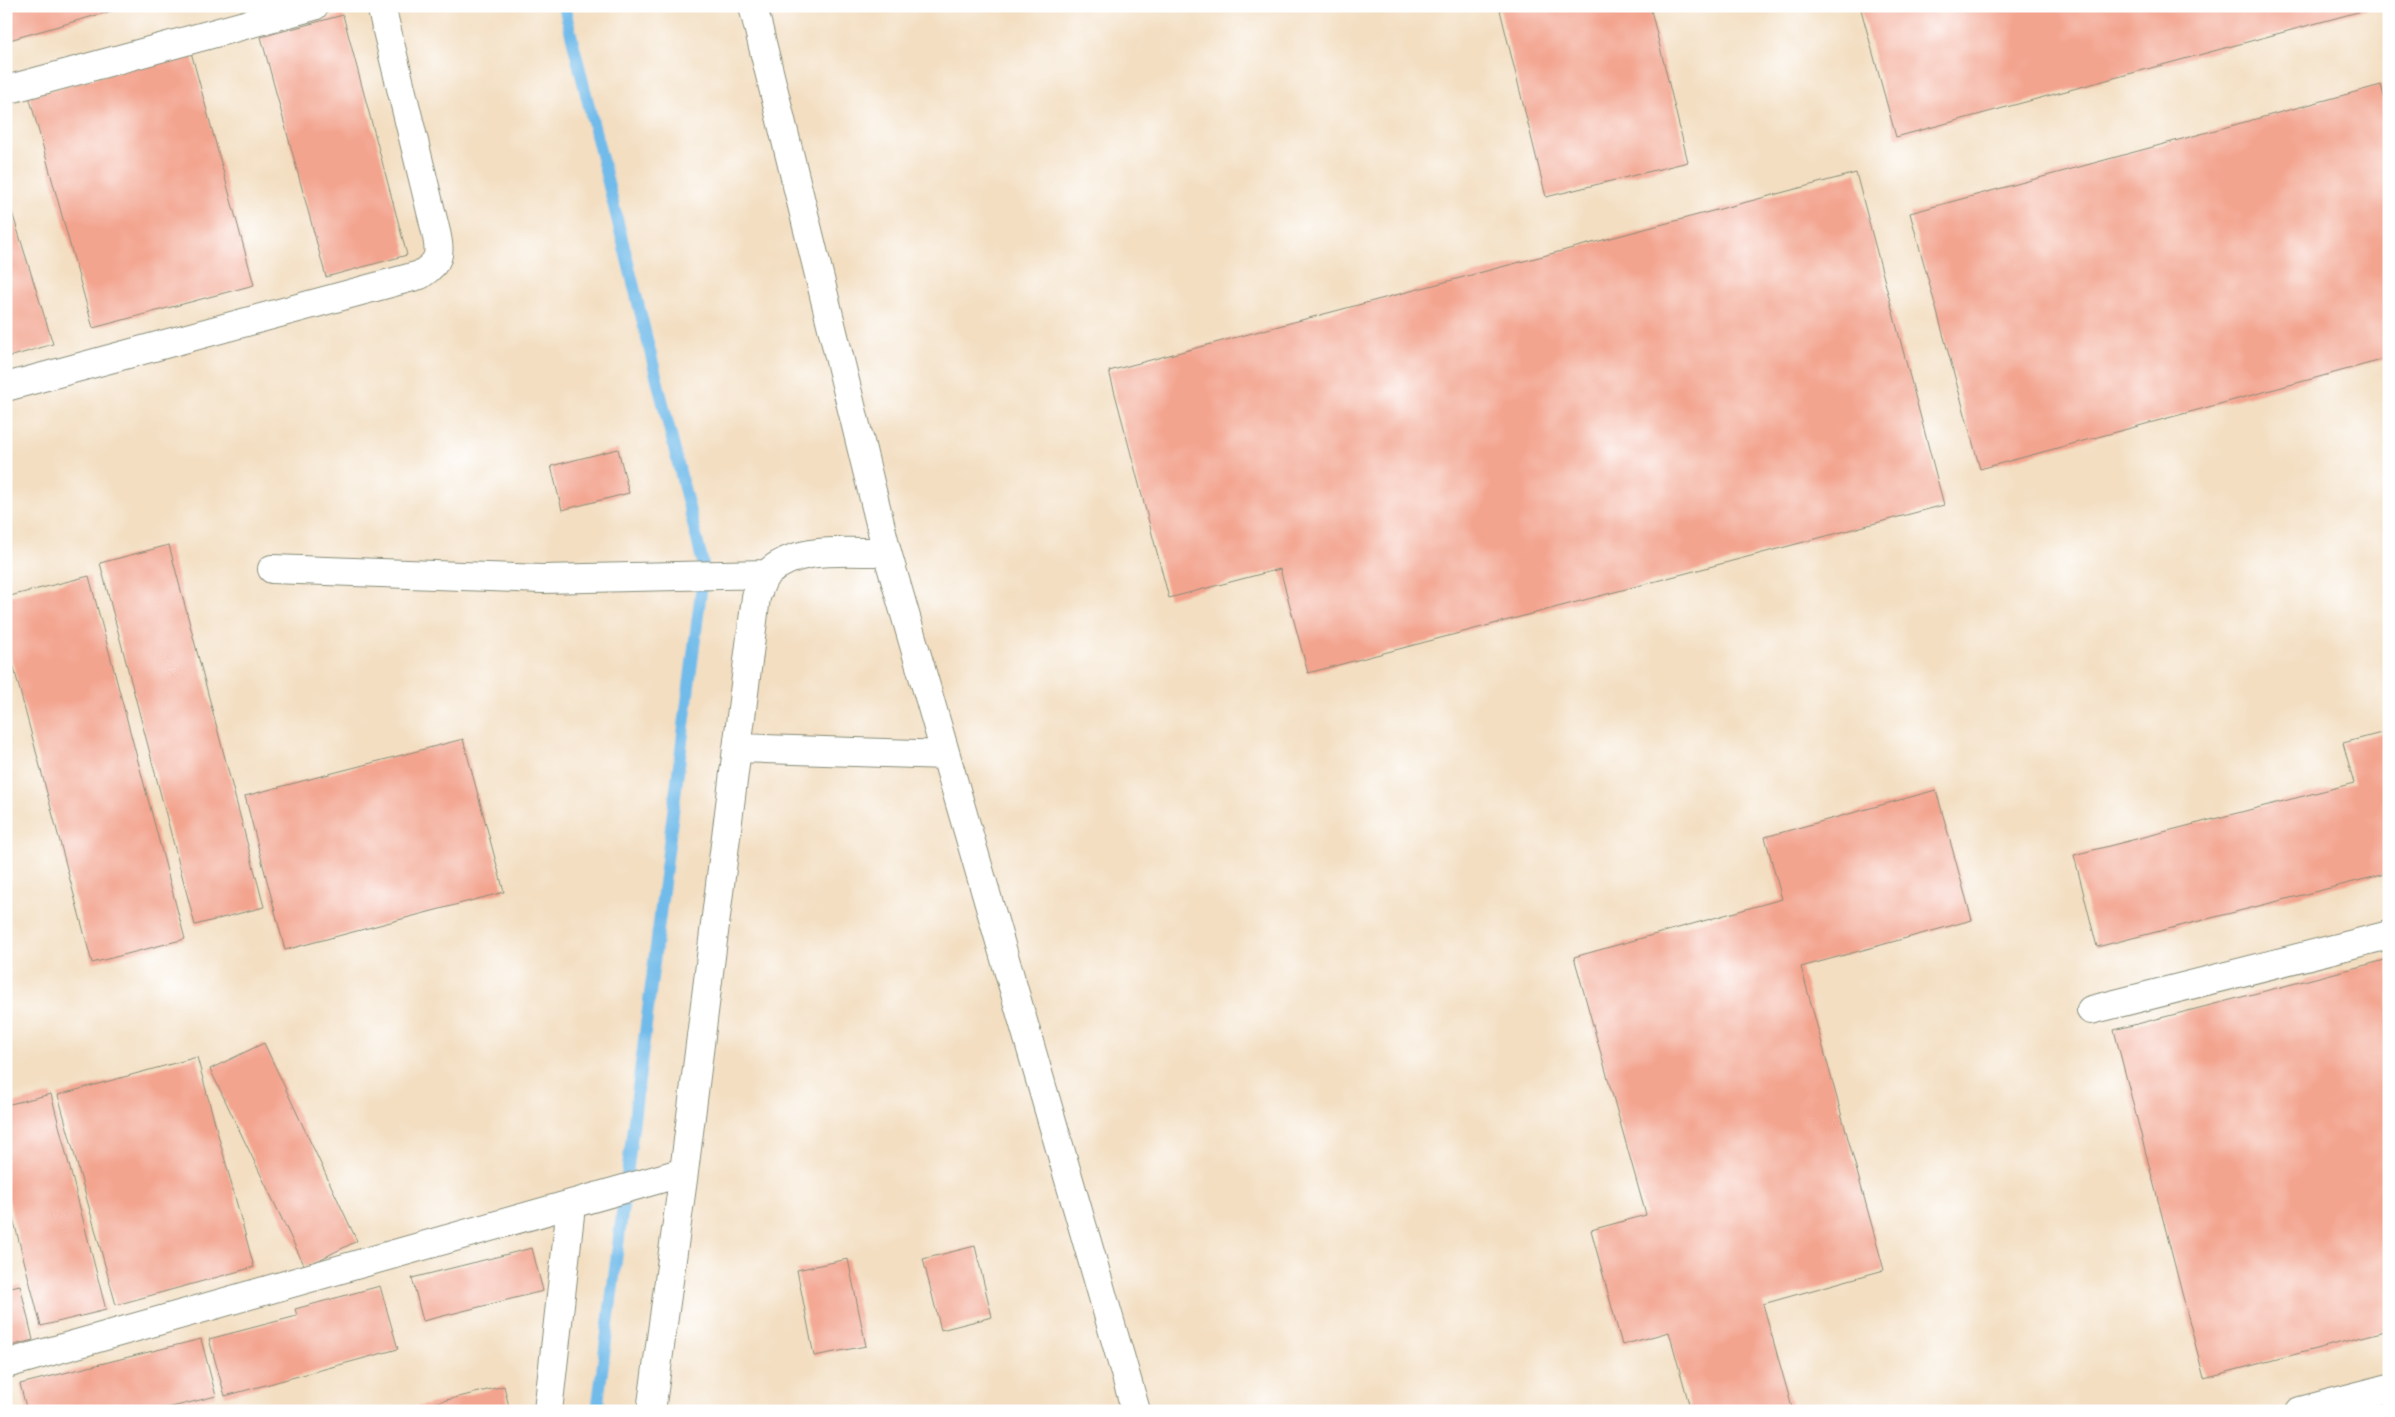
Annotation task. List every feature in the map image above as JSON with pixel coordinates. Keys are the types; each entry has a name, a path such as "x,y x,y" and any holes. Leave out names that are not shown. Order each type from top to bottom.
{"street":[{"path":"6,90 314,6"},
{"path":"6,387 420,275 431,267 438,258 439,248 436,232 381,6"},
{"path":"753,6 887,552 1136,1411"},
{"path":"651,1411 684,1172 756,597 767,574 787,560 814,553 887,552"},
{"path":"272,569 542,579 767,574"},
{"path":"737,748 946,755"},
{"path":"2091,1010 2389,935"},
{"path":"6,1364 571,1206 684,1172"},
{"path":"548,1411 571,1206"},
{"path":"2300,1411 2389,1388"}],"building":[{"path":"6,6 125,6 125,7 6,41"},
{"path":"1499,6 1650,6 1688,162 1546,197"},
{"path":"1860,6 2368,6 2369,9 1896,137"},
{"path":"343,15 407,255 326,277 261,37"},
{"path":"191,52 254,285 93,328 29,96"},
{"path":"2381,85 2389,115 2389,358 1980,469 1910,213"},
{"path":"1856,173 1944,505 1308,673 1280,569 1169,598 1109,371"},
{"path":"6,193 53,344 6,358"},
{"path":"618,449 629,493 562,510 551,466"},
{"path":"169,545 264,907 195,925 100,563"},
{"path":"89,576 185,939 92,963 6,638 6,597"},
{"path":"2389,731 2389,873 2097,947 2074,855 2354,783 2343,743"},
{"path":"463,739 504,892 285,950 245,796"},
{"path":"6,778 12,798 6,800"},
{"path":"1936,790 1972,920 1801,967 1884,1270 1763,1304 1793,1411 1691,1411 1669,1332 1622,1345 1591,1230 1646,1215 1574,957 1782,899 1765,837"},
{"path":"2389,959 2389,1330 2204,1378 2114,1030"},
{"path":"264,1043 357,1241 305,1267 210,1069"},
{"path":"197,1057 254,1267 116,1305 58,1095"},
{"path":"51,1094 106,1310 41,1326 6,1191 6,1105"},
{"path":"975,1246 992,1317 941,1330 923,1259"},
{"path":"532,1248 543,1291 423,1321 412,1278"},
{"path":"848,1259 866,1346 814,1356 797,1270"},
{"path":"20,1285 33,1340 6,1347 6,1288"},
{"path":"380,1286 398,1349 225,1396 209,1339 297,1316 295,1309"},
{"path":"201,1339 216,1396 156,1411 27,1411 20,1384"},
{"path":"504,1386 510,1411 405,1411 405,1410"}],"waterway":[{"path":"564,6 704,568 597,1411"}]}
